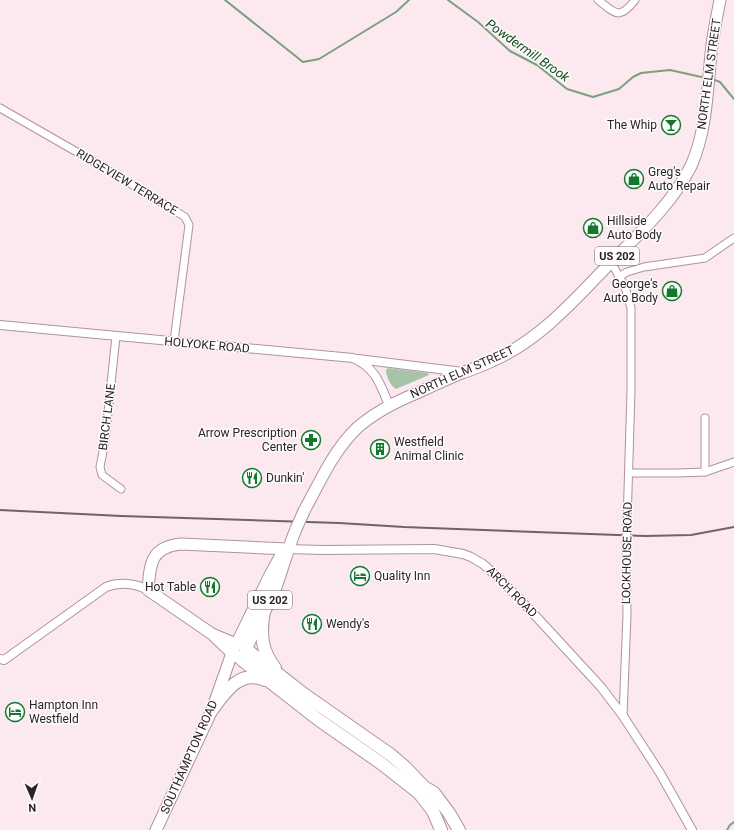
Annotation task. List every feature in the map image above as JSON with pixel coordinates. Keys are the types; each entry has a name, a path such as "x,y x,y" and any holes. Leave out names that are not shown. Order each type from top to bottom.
{"highway":[{"path":"264,611 261,633 264,651 272,664 286,681"},
{"path":"239,652 286,681 391,755 405,767 448,830"},
{"path":"239,652 273,684 323,722 382,764 422,790 437,797 459,830"},
{"path":"212,710 229,688 245,678 256,676 273,684"},
{"path":"422,790 435,830"},
{"path":"422,790 441,830"}],"main road":[{"name":"NORTH ELM STREET","path":"304,511 334,455 356,429 374,414 389,405 463,372 493,361 536,336 565,310 676,192 691,166 704,123 712,44 720,0"},
{"name":"SOUTHAMPTON ROAD","path":"156,830 212,710 222,684 276,588 288,549 304,511"},
{"path":"239,652 148,590 149,573 153,561 158,551 170,545 191,544 288,549"},
{"name":"SOUTHAMPTON ROAD","path":"239,652 270,575 280,557 288,549"}],"street":[{"path":"598,0 613,12 620,13 627,10 635,0"},
{"name":"RIDGEVIEW TERRACE","path":"0,108 103,167 185,217 189,225 174,341"},
{"path":"619,277 627,272 644,267 705,258 734,238"},
{"name":"LOCKHOUSE ROAD","path":"611,262 629,298 632,317 626,542 627,615 623,716"},
{"name":"HOLYOKE ROAD","path":"0,325 353,358 363,362 375,374 389,405"},
{"name":"BIRCH LANE","path":"116,336 105,441 100,467 102,475 121,489"},
{"path":"353,358 463,372"},
{"path":"705,418 705,472"},
{"path":"629,473 705,472 734,462"},
{"name":"ARCH ROAD","path":"288,549 434,549 454,552 471,557 490,569 531,611 601,687 623,716"},
{"path":"0,659 4,660 106,587 117,584 135,585 148,590"},
{"path":"623,716 671,790 692,830"}],"green space":[{"path":"388,368 428,373 429,375 396,389 390,383 386,370"}],"waterway":[{"name":"Powdermill Brook","path":"225,0 303,62 319,59 396,12 409,0"},
{"name":"Powdermill Brook","path":"448,0 478,22 510,51 537,65 567,89 593,97 619,89 633,77 641,73 670,70 706,78"},
{"name":"Powdermill Brook","path":"712,79 720,82 734,99"},
{"path":"727,830 734,822"}],"railway":[{"path":"0,510 645,536 691,535 734,527"}],"place":[{"name":"The Whip","path":"671,125"},
{"name":"Greg's Auto Repair","path":"634,179"},
{"name":"Hillside Auto Body","path":"593,228"},
{"name":"George's Auto Body","path":"672,291"},
{"name":"Arrow Prescription Center","path":"311,440"},
{"name":"Westfield Animal Clinic","path":"380,449"},
{"name":"Dunkin'","path":"252,478"},
{"name":"Quality Inn","path":"360,576"},
{"name":"Hot Table","path":"210,587"},
{"name":"Wendy's","path":"312,624"},
{"name":"Hampton Inn Westfield","path":"15,712"}]}
